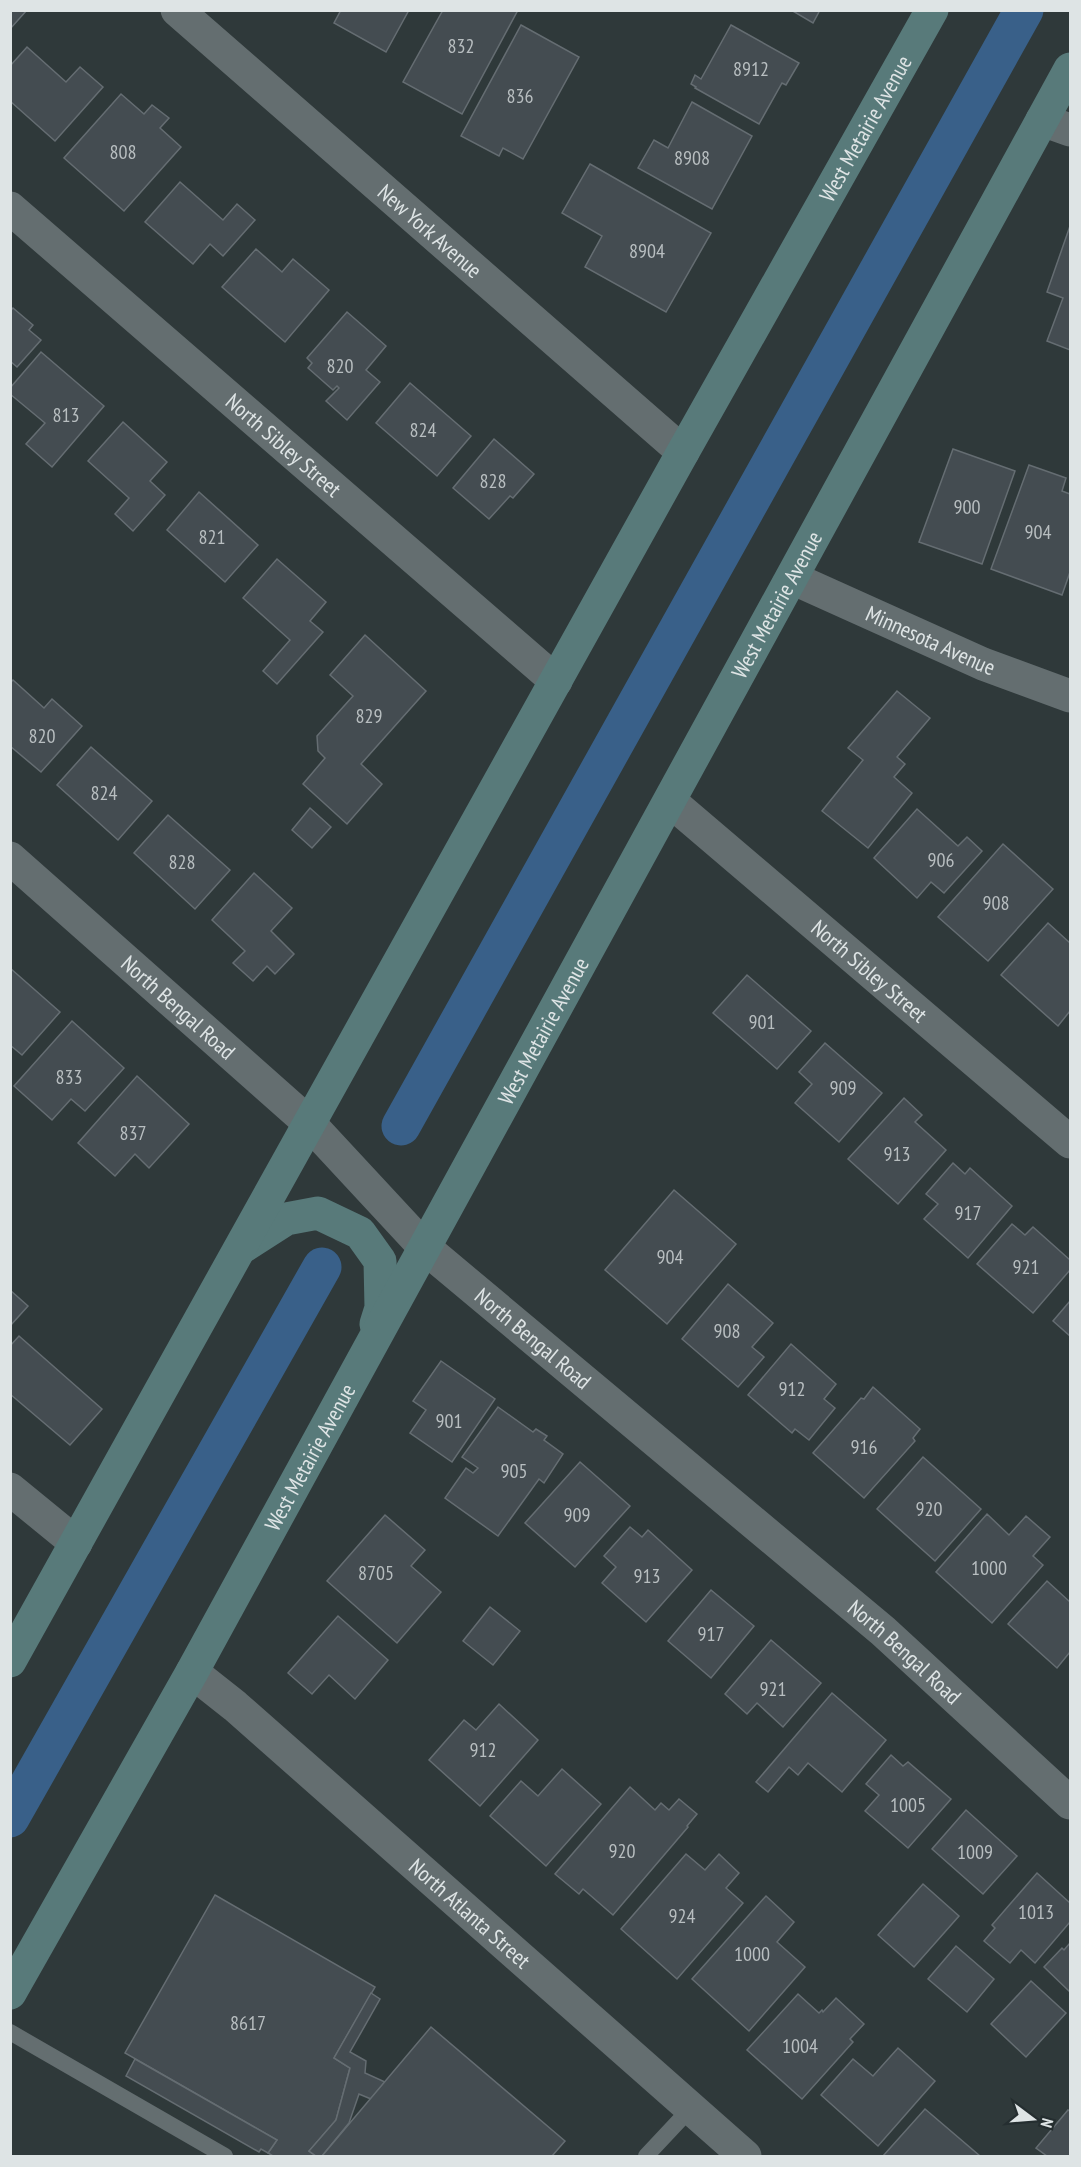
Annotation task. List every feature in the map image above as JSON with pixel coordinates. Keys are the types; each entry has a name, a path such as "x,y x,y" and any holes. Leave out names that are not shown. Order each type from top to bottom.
{"main road":[{"name":"West Metairie Avenue","path":"10,1661 682,452 932,10"},
{"name":"West Metairie Avenue","path":"10,1993 192,1672 792,578 1056,125 1071,69"},
{"path":"239,1250 286,1219 318,1213 360,1233 380,1261 381,1308 364,1360"}],"street":[{"name":"New York Avenue","path":"177,10 682,452"},
{"name":"North Sibley Street","path":"10,208 556,681"},
{"name":"Minnesota Avenue","path":"792,578 983,664 1071,696"},
{"name":"North Sibley Street","path":"670,801 1071,1142"},
{"name":"North Bengal Road","path":"10,858 309,1123 425,1248 883,1631 1071,1803"},
{"path":"10,1489 76,1544"},
{"name":"North Atlanta Street","path":"192,1672 235,1706 745,2157"}],"lane":[{"path":"10,2032 222,2156"},
{"path":"646,2157 691,2109"}],"building":[{"path":"10,10 27,10 10,29"},
{"path":"341,10 409,10 386,52 334,23"},
{"path":"443,10 518,10 462,114 403,82"},
{"path":"791,10 820,10 813,23"},
{"path":"521,25 579,57 523,159 503,148 499,156 461,136"},
{"path":"731,25 799,63 786,85 782,83 759,124 691,84 695,75 701,79"},
{"path":"27,47 66,82 80,67 103,87 55,141 10,101 10,66"},
{"path":"121,94 144,114 152,105 169,118 160,128 181,147 124,211 64,158"},
{"path":"692,102 752,136 712,209 638,168 654,140 668,148"},
{"path":"590,164 711,233 666,312 585,267 602,236 562,213"},
{"path":"180,182 223,220 237,204 255,220 223,256 210,244 193,264 145,222"},
{"path":"1070,226 1070,350 1047,341 1063,298 1047,292"},
{"path":"256,249 282,272 293,259 329,290 285,342 222,287"},
{"path":"13,308 33,325 29,330 41,340 17,367 10,361 10,311"},
{"path":"347,312 386,346 366,370 380,382 347,420 326,401 339,388 337,386 333,390 308,368 312,363 307,358"},
{"path":"41,352 104,406 52,467 26,444 45,423 10,394 10,388"},
{"path":"410,383 471,436 437,476 376,423"},
{"path":"123,422 167,462 150,481 165,495 133,531 115,514 129,498 88,461"},
{"path":"494,439 534,474 513,498 510,496 489,519 453,488"},
{"path":"953,449 1015,471 982,564 919,542"},
{"path":"1029,465 1066,478 1062,491 1070,494 1070,572 1062,595 991,569"},
{"path":"199,492 258,545 225,582 167,530"},
{"path":"277,559 326,602 310,621 323,632 277,684 263,671 290,640 243,598"},
{"path":"365,635 426,691 361,764 382,784 347,824 303,784 325,758 318,751 317,736 353,696 330,675"},
{"path":"13,680 44,708 52,699 82,726 41,772 10,746 10,683"},
{"path":"897,691 930,718 897,757 905,764 894,777 912,793 868,848 822,811 863,760 848,748"},
{"path":"91,747 152,801 118,840 57,785"},
{"path":"310,808 331,827 312,848 292,830"},
{"path":"917,809 958,846 967,837 982,851 944,893 931,882 917,898 874,858"},
{"path":"168,815 230,870 195,909 134,853"},
{"path":"1003,844 1053,889 988,961 938,917"},
{"path":"254,873 292,908 271,931 294,954 275,974 267,966 253,981 233,963 245,951 212,920"},
{"path":"1048,923 1070,943 1070,1011 1058,1026 1001,975"},
{"path":"10,968 60,1012 22,1055 10,1045"},
{"path":"747,975 811,1031 777,1069 713,1013"},
{"path":"72,1021 124,1068 85,1111 71,1099 52,1120 14,1086"},
{"path":"825,1043 882,1093 839,1142 795,1103 812,1084 799,1072"},
{"path":"137,1076 189,1124 149,1168 135,1154 115,1176 78,1143"},
{"path":"904,1098 922,1115 915,1122 946,1150 898,1204 848,1159"},
{"path":"953,1163 965,1174 970,1168 1012,1206 968,1258 924,1219 938,1204 926,1194"},
{"path":"674,1190 736,1244 667,1324 605,1270"},
{"path":"1012,1224 1025,1235 1033,1227 1070,1260 1070,1270 1033,1313 977,1264"},
{"path":"728,1284 773,1323 752,1347 764,1357 738,1387 682,1339"},
{"path":"10,1290 28,1306 10,1326"},
{"path":"1070,1301 1070,1336 1053,1321"},
{"path":"19,1336 102,1409 70,1445 10,1394 10,1346"},
{"path":"791,1344 836,1384 824,1399 835,1408 809,1440 795,1429 792,1433 748,1395"},
{"path":"441,1361 495,1399 452,1462 410,1433 426,1410 413,1401"},
{"path":"873,1387 920,1429 913,1438 915,1441 864,1498 813,1453"},
{"path":"498,1407 533,1432 536,1429 547,1436 544,1440 563,1454 544,1483 539,1479 498,1536 445,1498 466,1468 473,1473 478,1468 462,1457"},
{"path":"923,1457 981,1509 935,1561 877,1509"},
{"path":"580,1462 630,1506 575,1567 525,1523"},
{"path":"987,1514 1009,1535 1026,1516 1050,1537 1033,1556 1043,1565 992,1623 936,1572"},
{"path":"385,1515 425,1550 411,1566 441,1592 397,1643 327,1581"},
{"path":"630,1527 642,1537 648,1530 692,1570 646,1622 602,1583 616,1567 604,1556"},
{"path":"1047,1581 1070,1602 1070,1652 1057,1668 1008,1624"},
{"path":"711,1590 754,1626 711,1678 668,1641"},
{"path":"490,1607 520,1631 493,1665 463,1641"},
{"path":"338,1616 388,1660 355,1699 329,1675 312,1694 288,1673"},
{"path":"771,1640 821,1683 783,1727 757,1703 747,1714 725,1694"},
{"path":"832,1693 886,1740 842,1792 808,1763 798,1775 789,1767 768,1792 756,1782"},
{"path":"499,1704 538,1740 480,1806 429,1760 464,1720 476,1730"},
{"path":"891,1755 903,1766 908,1762 951,1799 908,1848 865,1811 879,1795 866,1784"},
{"path":"562,1769 601,1804 546,1866 490,1816 521,1781 538,1796"},
{"path":"630,1787 655,1810 661,1803 669,1810 679,1799 697,1814 613,1915 583,1889 579,1894 555,1874"},
{"path":"966,1810 1017,1856 983,1894 932,1849"},
{"path":"686,1854 705,1870 719,1854 739,1873 726,1888 743,1903 677,1979 621,1929"},
{"path":"1037,1873 1070,1903 1070,1922 1035,1963 1021,1950 1010,1963 984,1941 995,1928 992,1925"},
{"path":"923,1884 959,1916 914,1967 878,1935"},
{"path":"215,1895 375,1987 334,2058 350,2068 336,2120 309,2151 316,2156 273,2156 268,2153 277,2140 125,2053"},
{"path":"766,1896 794,1922 777,1942 805,1967 749,2031 692,1979"},
{"path":"1070,1943 1070,1992 1044,1967"},
{"path":"956,1946 994,1979 967,2012 928,1979"},
{"path":"1031,1981 1066,2013 1026,2057 991,2024"},
{"path":"371,1993 380,1999 350,2052 366,2061 365,2073 385,2082 371,2099 359,2094 349,2123 322,2156 316,2156 309,2151 336,2120 350,2068 334,2058"},
{"path":"798,1994 819,2013 822,2010 823,2012 836,1998 864,2024 850,2039 853,2042 802,2099 747,2050"},
{"path":"431,2027 565,2141 552,2156 322,2156"},
{"path":"898,2048 935,2081 878,2146 821,2095 853,2059 873,2076"},
{"path":"135,2059 277,2140 268,2153 261,2149 259,2152 126,2076"},
{"path":"925,2109 980,2156 883,2156"},
{"path":"1068,2110 1070,2111 1070,2156 1047,2156 1036,2148"}],"waterway":[{"path":"401,1126 1024,10"},
{"path":"10,1818 322,1267"}]}
